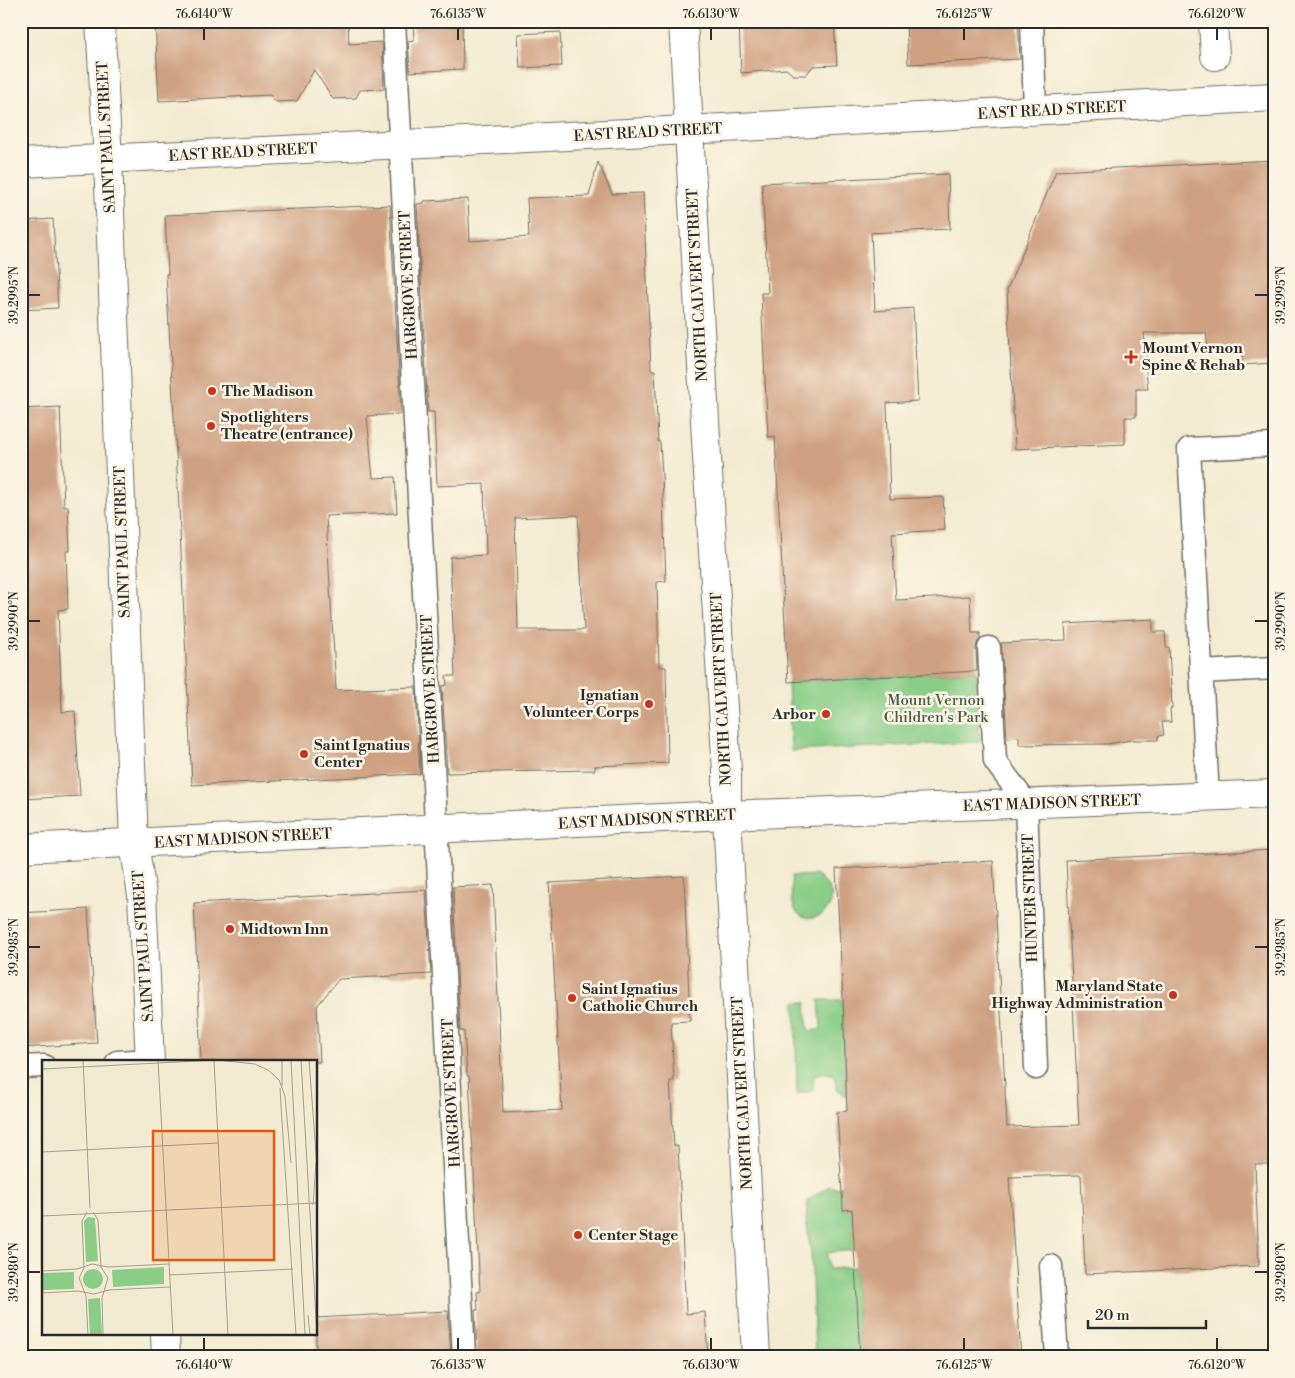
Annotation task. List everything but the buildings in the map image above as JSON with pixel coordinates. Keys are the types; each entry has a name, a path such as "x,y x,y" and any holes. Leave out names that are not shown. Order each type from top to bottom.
{"main road":[{"name":"SAINT PAUL STREET","path":"100,21 108,159 134,843 142,895 150,1060"},
{"name":"NORTH CALVERT STREET","path":"683,21 727,771 727,815 756,1357"},
{"path":"1213,21 1215,56"},
{"name":"EAST READ STREET","path":"21,163 688,130 1274,97"},
{"name":"EAST MADISON STREET","path":"21,848 727,815 1274,794"},
{"path":"165,1336 166,1357"}],"lane":[{"name":"HARGROVE STREET","path":"394,21 438,829 464,1357"},
{"path":"1032,21 1036,111"},
{"path":"1208,797 1189,449 1274,445"},
{"path":"989,648 995,760 1026,804"},
{"path":"1202,672 1274,668"},
{"name":"HUNTER STREET","path":"1026,804 1036,1068"},
{"path":"21,1067 42,1066"},
{"path":"1051,1266 1057,1357"}],"green space":[{"name":"Mount Vernon Children's Park","path":"977,671 980,742 791,751 788,682"},
{"path":"816,875 827,886 831,897 830,906 824,913 806,918 798,914 792,901 792,876"},
{"path":"819,1000 843,1000 846,1096 837,1089 834,1076 828,1073 820,1073 813,1079 813,1091 797,1094 795,1002 806,1002 808,1031 821,1029"},
{"path":"829,1186 836,1188 842,1186 843,1210 852,1209 855,1250 827,1253 829,1269 855,1267 860,1357 815,1357 811,1254 806,1219 808,1200"}],"place":[{"name":"Mount Vernon Spine & Rehab","path":"1131,357"},
{"name":"The Madison","path":"212,391"},
{"name":"Spotlighters Theatre (entrance)","path":"211,426"},
{"name":"Ignatian Volunteer Corps","path":"649,704"},
{"name":"Arbor","path":"826,714"},
{"name":"Saint Ignatius Center","path":"304,754"},
{"name":"Midtown Inn","path":"230,929"},
{"name":"Maryland State Highway Administration","path":"1173,995"},
{"name":"Saint Ignatius Catholic Church","path":"572,998"},
{"name":"Center Stage","path":"578,1235"}]}
